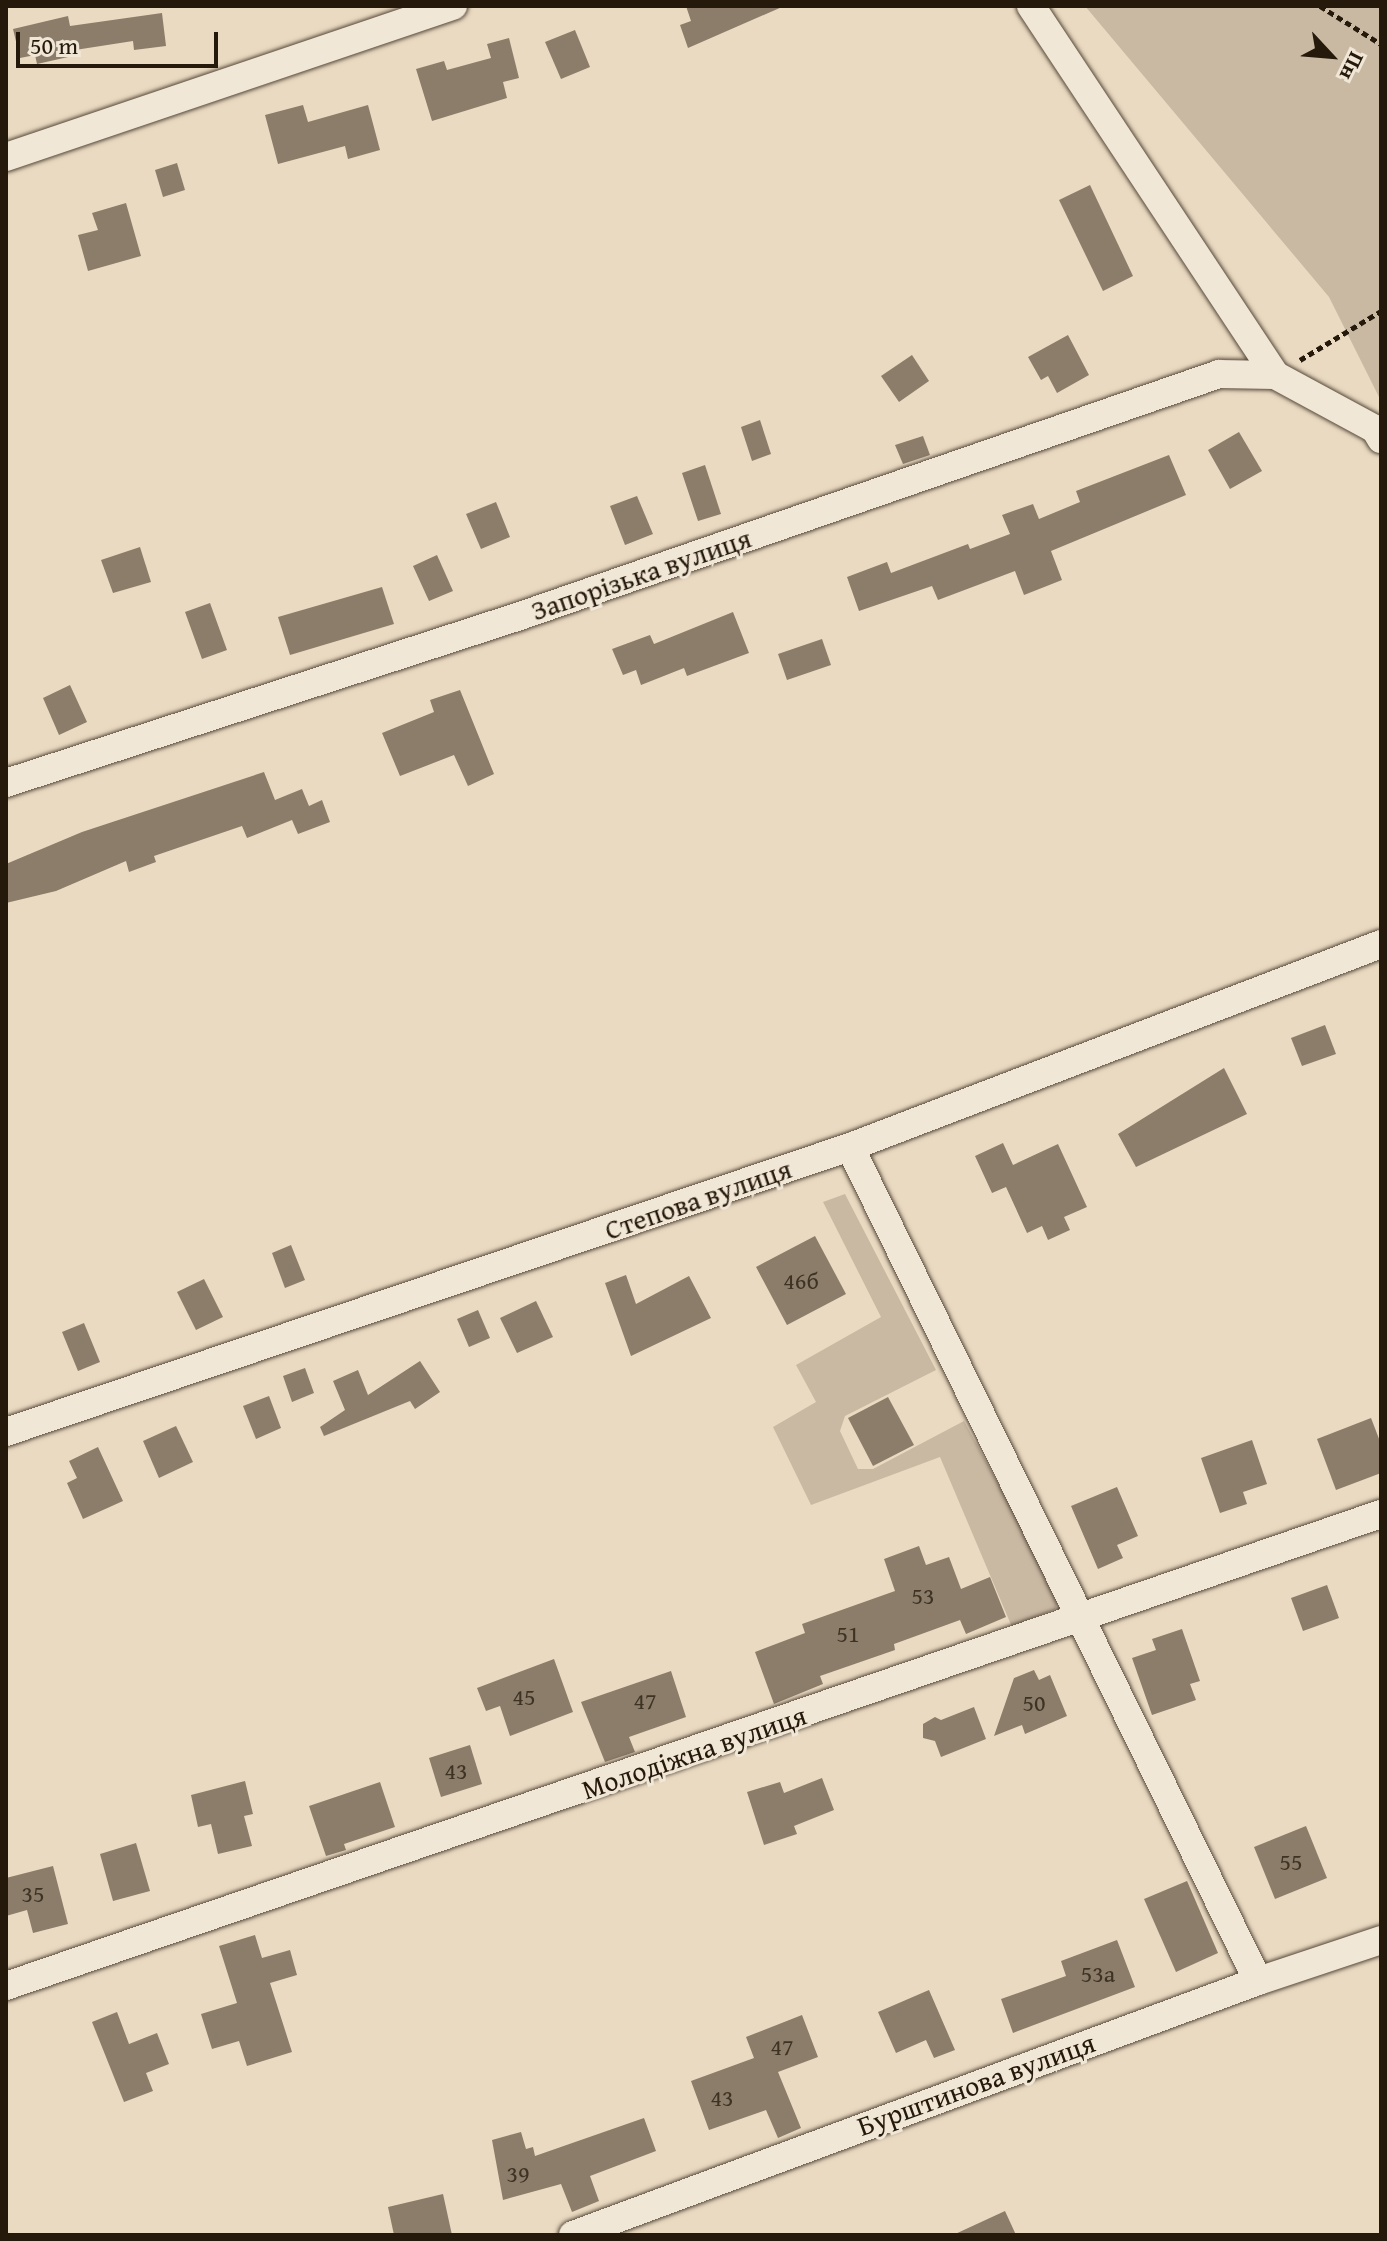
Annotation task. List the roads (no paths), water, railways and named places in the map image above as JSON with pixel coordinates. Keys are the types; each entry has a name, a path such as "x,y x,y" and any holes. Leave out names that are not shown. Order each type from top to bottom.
{"street":[{"path":"6,157 453,6"},
{"path":"1031,6 1275,375 1375,429 1381,439"},
{"name":"Запорізька вулиця","path":"6,783 517,617 1219,374 1275,375"},
{"name":"Степова вулиця","path":"6,1432 850,1147 1381,944"},
{"path":"850,1147 1084,1619 1258,1981"},
{"name":"Молодіжна вулиця","path":"6,1986 1084,1619 1381,1514"},
{"name":"Бурштинова вулиця","path":"573,2235 1258,1981 1381,1940"}]}
